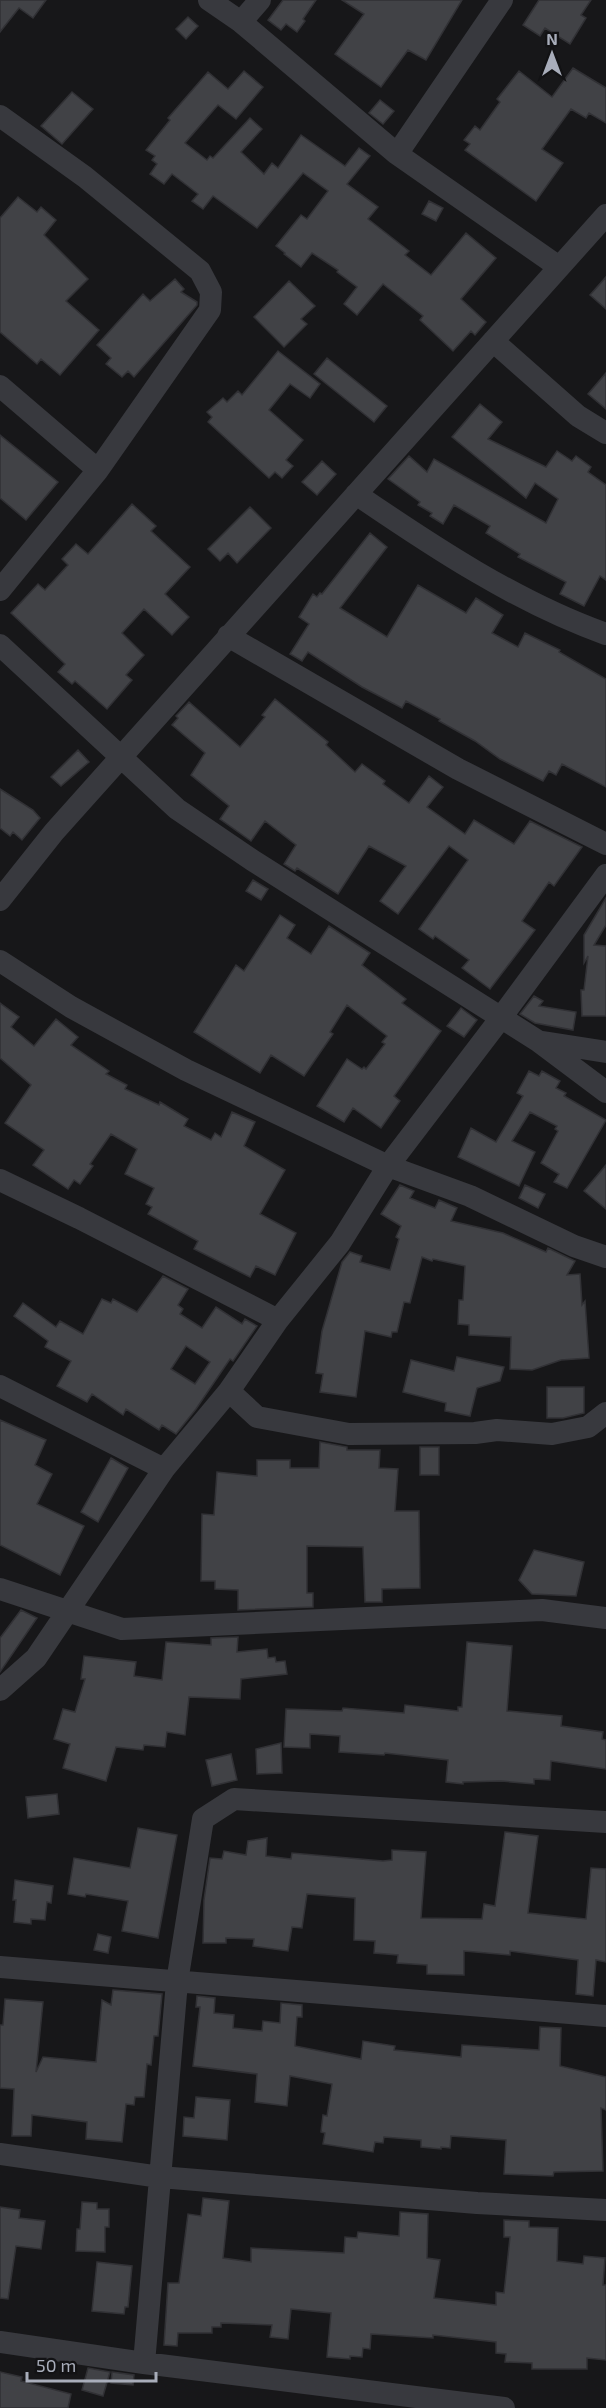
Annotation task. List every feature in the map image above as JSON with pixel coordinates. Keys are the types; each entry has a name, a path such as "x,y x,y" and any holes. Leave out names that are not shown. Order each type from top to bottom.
{"street":[{"path":"208,0 242,22 397,154 560,267"},
{"path":"242,22 260,0"},
{"path":"397,154 502,0"},
{"path":"0,116 85,177 200,271 211,292 210,310 98,470 0,590"},
{"path":"0,900 54,832 121,756 606,215"},
{"path":"493,341 578,416 606,433"},
{"path":"0,386 98,470"},
{"path":"356,494 443,553 586,627 606,634"},
{"path":"228,636 458,769 606,844"},
{"path":"0,645 177,809 252,860 538,1041 606,1092"},
{"path":"0,1690 36,1658 66,1610 164,1469 229,1391 278,1320 340,1243 388,1166 606,875"},
{"path":"0,961 71,1007 186,1070 388,1166 470,1196 574,1246 606,1257"},
{"path":"538,1041 606,1053"},
{"path":"0,1180 278,1320"},
{"path":"0,1386 164,1469"},
{"path":"229,1391 258,1417 349,1434 475,1433 497,1430 552,1434 588,1427 606,1413"},
{"path":"0,1589 122,1629 542,1610 606,1618"},
{"path":"144,2363 177,1982 203,1819 234,1799 606,1822"},
{"path":"0,1967 606,2016"},
{"path":"0,2154 159,2177 477,2203 606,2210"},
{"path":"0,2342 144,2363 504,2408"}],"building":[{"path":"0,0 46,0 33,18 19,8 0,32"},
{"path":"283,0 316,0 297,32 286,24 281,30 268,20"},
{"path":"342,0 462,0 426,60 408,50 381,87 335,54 364,14"},
{"path":"539,0 591,0 581,15 586,18 570,44 545,28 540,36 523,25"},
{"path":"188,17 198,26 186,39 176,29"},
{"path":"573,68 606,88 606,123 589,113 586,118 571,109 542,149 563,163 536,201 465,150 470,144 464,140 475,126 480,130 500,102 497,99 519,71 552,97"},
{"path":"244,71 263,87 236,119 218,105 185,143 207,160 210,156 213,158 250,118 262,129 241,152 264,174 272,163 278,168 301,135 345,166 359,148 370,156 347,184 378,207 368,219 409,251 405,255 431,275 466,233 496,258 461,299 486,322 475,335 471,331 453,351 420,320 423,316 383,284 357,315 344,304 357,287 337,272 338,270 312,253 301,267 284,254 276,246 301,215 307,219 328,191 303,173 257,228 213,196 203,209 192,201 198,194 172,174 164,184 150,174 157,164 152,160 155,156 146,150 170,120 168,118 208,72 228,89"},
{"path":"72,92 93,109 62,144 41,126"},
{"path":"380,100 394,111 383,124 369,113"},
{"path":"18,197 37,212 41,207 56,220 44,235 88,279 66,301 99,330 60,375 41,359 37,364 0,332 0,218"},
{"path":"429,201 443,208 436,221 422,214"},
{"path":"606,277 606,309 590,295"},
{"path":"175,279 184,289 181,292 197,302 197,305 134,377 128,371 122,377 106,364 111,358 97,345 143,294 150,301"},
{"path":"289,281 315,306 301,319 307,324 284,347 254,317"},
{"path":"278,351 320,384 310,398 290,384 269,410 303,440 286,460 293,466 282,478 275,472 269,478 208,422 212,417 207,412 223,398 227,402 238,391 242,395"},
{"path":"327,358 387,406 374,422 314,374"},
{"path":"606,373 606,409 588,394"},
{"path":"480,404 502,422 488,439 546,467 557,451 572,461 576,456 591,467 588,472 606,485 606,580 600,576 584,606 560,594 566,582 518,557 520,554 486,533 490,526 454,505 443,524 430,516 432,513 418,505 420,502 388,479 409,456 427,472 434,459 546,523 558,499 535,483 526,498 452,437"},
{"path":"0,435 58,482 26,520 0,498"},
{"path":"322,461 336,474 317,495 302,482"},
{"path":"132,504 156,526 151,531 190,567 165,594 189,617 172,635 144,609 122,633 144,655 126,675 132,680 107,709 75,681 72,684 58,672 65,664 11,613 38,584 45,590 68,565 62,559 76,544 88,554"},
{"path":"250,507 271,528 237,563 228,553 220,561 208,549"},
{"path":"370,533 387,547 340,608 387,637 418,585 466,613 476,598 503,615 492,633 518,647 525,633 560,650 559,652 606,679 606,787 562,764 556,775 549,771 543,781 500,759 475,741 439,721 440,719 406,701 402,708 362,687 308,652 302,661 290,654 309,624 299,617 313,594 317,597 320,593 322,594"},
{"path":"275,699 328,742 326,745 355,772 362,764 385,781 383,784 409,803 429,776 443,787 427,807 465,834 474,820 514,844 530,821 582,847 554,886 549,882 522,921 535,930 490,989 462,968 469,960 435,936 433,939 419,929 468,860 449,846 398,914 380,901 406,866 369,846 338,894 297,868 295,871 284,864 296,845 265,821 251,841 220,819 229,806 191,775 205,753 172,725 178,718 176,716 189,702 240,747 265,717 262,715"},
{"path":"78,750 89,762 61,786 51,777"},
{"path":"0,789 33,810 40,818 22,840 13,832 10,836 0,828"},
{"path":"253,880 268,889 261,900 246,891"},
{"path":"606,898 606,925 594,945 606,946 606,1016 582,1016 581,990 584,990 588,956 584,963 584,935"},
{"path":"280,915 295,925 287,938 311,954 329,926 370,953 362,965 406,999 402,1003 441,1031 394,1096 400,1101 381,1128 353,1108 344,1122 317,1106 347,1059 362,1069 364,1067 366,1069 385,1044 382,1042 387,1036 347,1005 330,1032 333,1034 304,1076 271,1055 260,1073 194,1032 236,965 244,971"},
{"path":"534,996 543,1001 539,1006 576,1012 573,1030 535,1023 520,1014"},
{"path":"0,1003 19,1017 11,1027 34,1046 56,1019 78,1037 71,1045 109,1071 106,1074 127,1085 125,1089 159,1105 160,1102 188,1119 184,1126 211,1140 215,1133 221,1137 232,1112 255,1122 244,1146 285,1170 260,1214 296,1233 275,1275 256,1266 250,1277 194,1249 198,1241 148,1214 152,1207 146,1204 154,1188 125,1174 137,1149 111,1134 90,1164 93,1166 80,1184 74,1180 68,1189 33,1165 44,1150 5,1123 31,1085 0,1058"},
{"path":"461,1008 477,1020 464,1037 447,1026"},
{"path":"529,1071 539,1076 542,1071 560,1081 556,1088 566,1093 564,1096 606,1120 567,1188 554,1182 559,1174 541,1163 558,1131 555,1129 557,1126 530,1112 512,1141 535,1152 519,1186 458,1157 471,1128 496,1142 523,1096 517,1093"},
{"path":"606,1165 606,1209 584,1191"},
{"path":"400,1185 414,1191 410,1198 435,1208 439,1200 457,1208 451,1221 503,1233 546,1252 548,1248 575,1261 567,1275 580,1274 582,1305 585,1301 589,1358 561,1360 532,1370 510,1369 511,1337 469,1335 469,1325 458,1324 459,1300 463,1300 465,1266 433,1259 432,1261 422,1257 410,1303 404,1302 397,1332 392,1332 391,1337 365,1331 356,1397 320,1392 323,1374 316,1373 322,1331 342,1262 350,1252 362,1256 360,1262 390,1270 399,1239 396,1237 401,1226 381,1214"},
{"path":"525,1185 545,1194 538,1208 519,1198"},
{"path":"163,1276 188,1289 178,1305 183,1309 180,1314 202,1328 216,1307 242,1324 245,1319 257,1326 233,1361 230,1359 176,1434 162,1425 159,1430 126,1409 123,1415 92,1394 87,1402 57,1386 71,1361 45,1347 48,1341 14,1316 23,1303 56,1327 60,1321 83,1334 102,1299 111,1303 113,1299 137,1312","holes":["186,1346 210,1362 195,1384 171,1369"]},
{"path":"457,1357 504,1367 500,1381 477,1388 470,1416 445,1411 446,1403 403,1392 411,1360 454,1371"},
{"path":"547,1387 584,1387 584,1413 563,1418 547,1418"},
{"path":"0,1420 46,1440 35,1465 52,1474 37,1504 84,1526 60,1575 0,1545"},
{"path":"320,1442 347,1447 347,1450 380,1450 379,1468 398,1469 395,1511 419,1511 420,1588 382,1589 382,1602 365,1602 363,1547 307,1546 307,1593 313,1593 313,1607 238,1610 238,1590 215,1589 215,1581 201,1581 202,1514 214,1515 217,1472 257,1476 257,1460 290,1460 290,1468 319,1468"},
{"path":"420,1447 439,1447 439,1475 420,1475"},
{"path":"111,1458 128,1468 98,1522 81,1512"},
{"path":"534,1550 584,1562 576,1596 532,1594 519,1580"},
{"path":"21,1610 37,1618 0,1672 0,1638"},
{"path":"238,1637 237,1652 267,1649 268,1658 275,1657 276,1662 285,1661 287,1674 241,1679 240,1699 189,1697 185,1735 167,1732 165,1747 144,1745 143,1750 116,1747 106,1781 63,1768 70,1744 54,1739 63,1709 75,1712 85,1679 81,1679 84,1656 136,1662 134,1676 162,1680 166,1642 211,1645 211,1638"},
{"path":"467,1642 512,1646 507,1711 562,1716 561,1726 603,1732 602,1739 606,1740 606,1769 551,1761 550,1780 534,1779 534,1784 501,1781 463,1782 463,1784 446,1782 448,1760 385,1753 384,1755 339,1752 340,1736 310,1734 310,1748 284,1747 286,1709 342,1711 343,1708 404,1713 405,1705 458,1711 458,1707 462,1707"},
{"path":"281,1743 282,1773 257,1774 256,1749"},
{"path":"231,1754 237,1780 212,1786 206,1760"},
{"path":"57,1794 59,1814 28,1818 26,1797"},
{"path":"138,1828 177,1835 158,1938 122,1931 128,1901 86,1894 85,1897 68,1894 74,1858 130,1868"},
{"path":"505,1832 538,1836 528,1913 586,1919 591,1868 606,1869 606,1962 596,1960 593,1996 576,1994 578,1960 510,1951 510,1955 464,1951 464,1975 427,1974 427,1965 397,1963 398,1955 374,1953 375,1941 354,1940 355,1898 307,1894 302,1928 292,1927 288,1951 253,1946 254,1939 226,1938 226,1943 203,1943 204,1900 210,1858 222,1859 224,1851 246,1855 248,1841 267,1838 266,1856 291,1859 292,1853 383,1861 392,1860 392,1850 426,1852 421,1918 482,1919 484,1904 495,1906"},
{"path":"15,1880 53,1886 51,1903 47,1902 45,1920 31,1919 31,1924 14,1922"},
{"path":"98,1934 111,1937 108,1953 94,1950"},
{"path":"113,1990 162,1994 158,2036 154,2036 151,2065 147,2064 144,2097 135,2097 134,2105 126,2104 122,2142 86,2139 87,2122 32,2115 31,2136 12,2136 14,2089 0,2088 0,2025 3,2025 5,1999 43,2002 36,2072 43,2057 96,2062 102,2000 111,2005"},
{"path":"197,1996 215,1998 214,2013 234,2015 233,2028 262,2031 263,2021 280,2023 281,2003 302,2005 302,2017 297,2017 295,2046 361,2059 363,2041 395,2046 394,2050 461,2057 462,2045 539,2050 540,2027 561,2028 560,2066 606,2077 606,2110 601,2108 603,2171 554,2172 553,2176 504,2174 506,2140 451,2136 450,2148 441,2147 441,2149 421,2147 421,2140 384,2137 383,2143 375,2142 373,2152 323,2144 325,2133 321,2132 323,2115 327,2116 332,2084 290,2076 287,2106 255,2102 257,2074 193,2066 200,2007 196,2007"},
{"path":"196,2097 230,2100 227,2140 183,2136 184,2117 194,2118"},
{"path":"203,2198 229,2201 223,2258 251,2262 251,2248 344,2253 345,2237 357,2238 358,2232 399,2236 400,2212 428,2214 427,2258 440,2260 434,2298 496,2305 496,2292 504,2293 510,2237 504,2237 504,2220 529,2221 529,2227 558,2228 557,2261 583,2264 584,2256 605,2258 603,2285 606,2285 606,2360 587,2358 587,2369 532,2369 532,2363 505,2362 506,2354 496,2353 496,2342 433,2335 433,2338 371,2334 370,2349 363,2348 362,2357 350,2356 350,2359 327,2357 331,2313 291,2309 288,2339 270,2337 272,2325 221,2323 221,2327 212,2327 212,2333 178,2333 177,2346 164,2345 168,2283 179,2283 188,2214 201,2216"},
{"path":"82,2202 97,2203 97,2209 109,2209 109,2227 105,2227 105,2252 76,2251"},
{"path":"0,2207 20,2210 19,2218 45,2221 41,2249 16,2246 8,2299 0,2298"},
{"path":"97,2262 132,2266 128,2307 125,2307 124,2314 92,2311"},
{"path":"88,2368 110,2372 103,2396 82,2390"},
{"path":"0,2372 22,2377 21,2381 71,2394 68,2408 0,2408"},
{"path":"112,2372 134,2375 133,2385 111,2383"}]}
